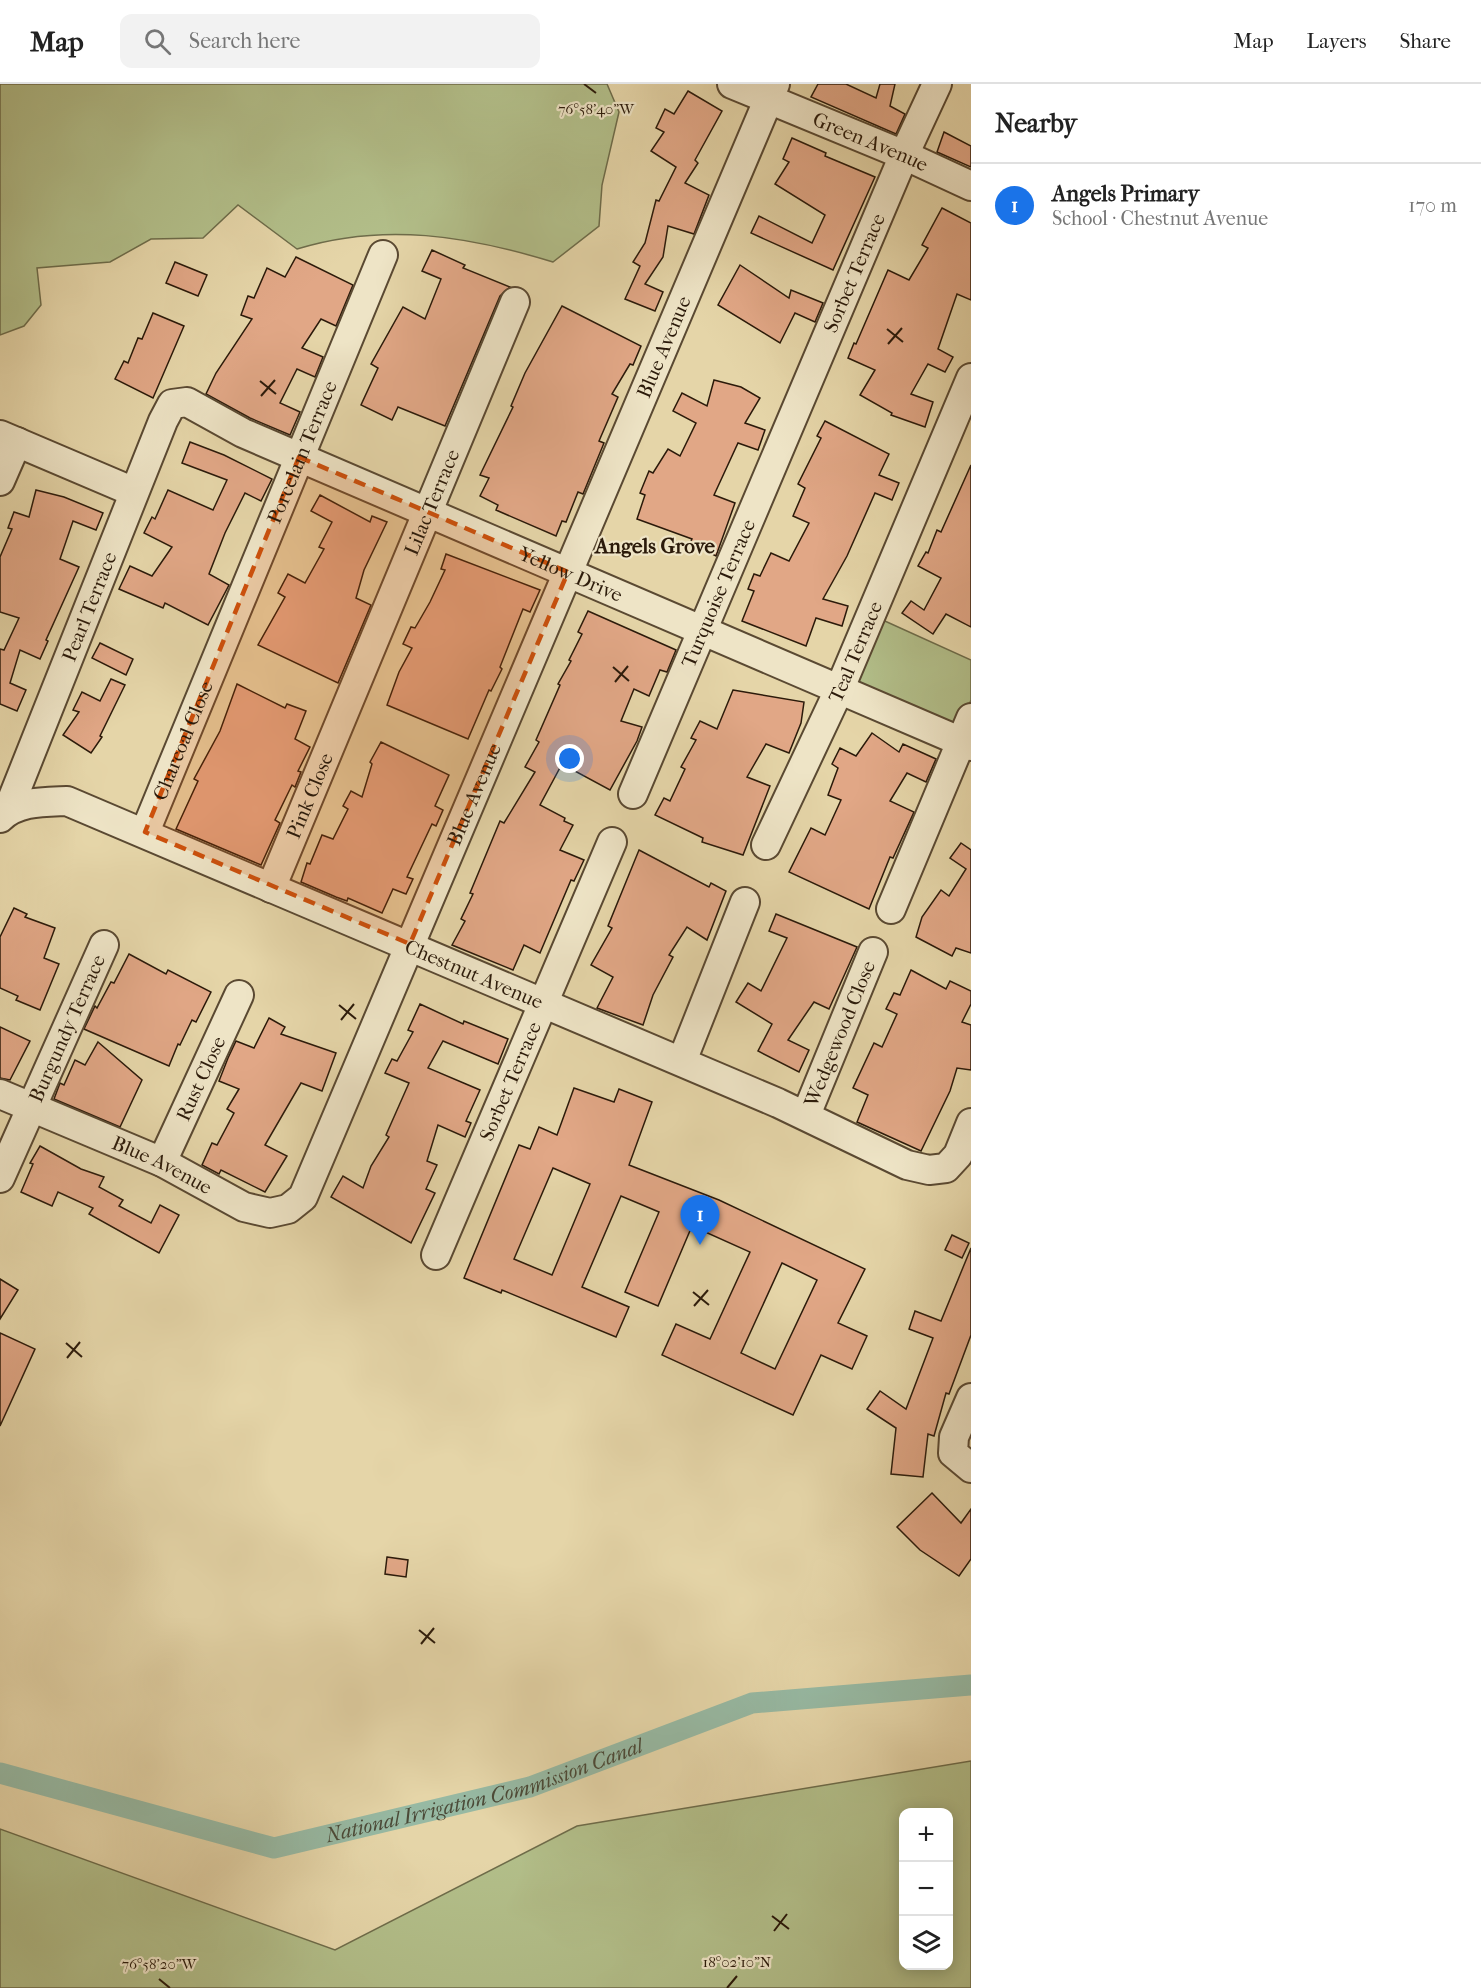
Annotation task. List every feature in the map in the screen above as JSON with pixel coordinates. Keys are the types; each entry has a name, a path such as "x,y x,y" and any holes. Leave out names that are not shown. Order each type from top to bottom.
{"street":[{"name":"Green Avenue","path":"732,84 772,91 971,186"},
{"name":"Sorbet Terrace","path":"803,393 904,155 937,84"},
{"name":"Blue Avenue","path":"0,1094 162,1162 252,1209 270,1213 288,1209 303,1197 772,91"},
{"name":"Porcelain Terrace","path":"220,648 383,255"},
{"name":"Lilac Terrace","path":"349,701 515,302"},
{"name":"Teal Terrace","path":"766,845 840,688 971,378"},
{"name":"Turquoise Terrace","path":"633,794 803,393"},
{"name":"Yellow Drive","path":"172,404 187,402 243,433 299,457 840,688 968,736"},
{"name":"Pearl Terrace","path":"4,814 172,404"},
{"path":"0,481 8,439 134,492"},
{"name":"Charcoal Close","path":"145,832 220,648"},
{"name":"Pink Close","path":"271,888 349,701"},
{"path":"891,909 968,736"},
{"name":"Chestnut Avenue","path":"4,814 34,802 67,801 145,832 271,888 410,944 682,1061 806,1115 908,1165 929,1170 946,1168 958,1155 971,1123"},
{"name":"Sorbet Terrace","path":"436,1255 612,842"},
{"path":"682,1061 745,902"},
{"name":"Burgundy Terrace","path":"0,1178 104,945"},
{"name":"Wedgewood Close","path":"806,1115 873,952"},
{"name":"Rust Close","path":"162,1162 239,995"},
{"path":"971,1398 954,1437 953,1454 971,1468"}],"highlighted area":[{"path":"299,457 568,572 410,944 145,832"}],"green space":[{"path":"0,84 607,84 619,112 602,185 599,226 553,262 458,239 394,234 329,241 297,249 238,205 203,238 151,239 110,262 37,268 41,305 24,326 0,335"},
{"path":"876,617 971,660 971,700 958,731 847,682"},
{"path":"971,1761 971,1988 0,1988 0,1829 335,1950 577,1826"}],"building":[{"path":"818,84 846,84 876,98 880,84 895,84 890,106 905,114 896,134 811,97"},
{"path":"688,91 722,111 695,160 698,163 685,183 709,195 694,234 668,226 663,257 645,284 663,292 655,311 625,299 640,266 633,262 645,243 656,200 659,201 676,167 651,151 664,132 656,128 665,109 674,114"},
{"path":"944,132 971,146 971,167 937,152"},
{"path":"792,138 826,153 825,156 875,177 833,270 751,233 759,216 812,243 825,215 775,184 789,162 783,159"},
{"path":"942,208 971,223 971,300 957,294 938,349 953,357 945,372 928,364 911,394 933,402 925,427 891,415 892,413 860,395 875,370 848,358 888,270 909,280 928,248 922,245"},
{"path":"432,250 465,265 463,268 510,287 500,296 445,426 398,407 392,420 361,405 378,368 371,364 403,307 425,319 441,279 422,271"},
{"path":"296,257 353,285 336,326 321,319 302,348 323,357 315,377 297,369 280,403 300,412 290,435 250,418 206,394 216,373 252,319 241,315 248,296 254,298 267,268 285,277"},
{"path":"175,262 207,275 198,296 166,283"},
{"path":"740,265 789,298 791,290 823,303 815,322 795,313 780,343 718,305"},
{"path":"562,306 641,346 633,365 630,364 612,394 618,397 599,441 604,443 583,494 578,492 566,522 562,521 556,536 496,510 498,505 480,496 489,478 480,475 513,407 511,406 525,373"},
{"path":"153,313 184,326 153,398 115,379 124,361 128,363 138,338 142,339"},
{"path":"714,380 741,387 760,398 745,423 765,430 758,450 738,443 714,495 735,503 716,556 690,543 692,539 637,519 645,495 640,493 649,471 653,473 668,449 680,456 696,423 673,411 682,393 707,406"},
{"path":"825,421 889,454 879,475 899,483 892,500 875,493 847,556 823,599 848,606 842,626 816,618 806,646 742,621 754,591 748,589 754,574 760,576 771,553 789,561 809,523 793,516 805,488 798,484 821,438 817,436"},
{"path":"190,442 224,455 272,479 261,501 245,493 225,533 209,574 229,585 208,625 165,603 163,608 119,589 130,566 152,576 172,547 144,533 152,517 155,519 168,490 213,510 227,480 182,463"},
{"path":"971,465 971,627 946,614 933,634 902,613 911,601 924,610 941,578 918,566 926,552 928,553 937,530 941,532"},
{"path":"36,490 64,497 103,513 96,530 73,521 60,559 79,567 46,640 48,641 40,659 20,650 10,683 26,690 17,711 0,704 0,649 4,650 19,618 0,612 0,557 12,529 8,528 14,512 29,517"},
{"path":"320,495 370,522 372,516 387,522 364,570 356,598 371,605 338,683 258,645 285,597 278,593 288,574 305,583 324,549 319,547 332,522 311,511"},
{"path":"446,554 540,590 530,612 523,609 500,667 502,669 491,691 489,690 468,739 387,705 399,672 412,648 403,644 411,627 415,628 430,602 445,570 441,569"},
{"path":"588,611 676,650 667,672 660,670 649,696 634,689 621,721 642,727 637,741 610,790 562,764 540,805 565,818 564,821 573,825 560,850 584,860 574,881 571,880 540,953 524,945 513,970 452,945 465,921 461,919 473,894 470,893 500,821 504,823 535,772 525,767 539,742 536,740 560,685 558,684 582,634 578,632"},
{"path":"100,643 133,659 126,675 92,658"},
{"path":"111,679 125,685 100,736 102,737 91,753 63,735 79,712 73,710 82,692 100,701"},
{"path":"237,684 285,708 287,704 306,711 295,739 310,747 298,771 301,772 295,787 292,785 275,820 280,823 261,865 176,829 198,781 194,779 220,731"},
{"path":"733,690 804,702 801,723 789,753 766,744 747,777 770,786 743,855 702,842 703,838 655,815 664,798 670,801 685,769 681,767 696,740 691,738 700,721 717,729"},
{"path":"872,733 899,752 903,744 936,759 926,782 907,773 890,801 914,812 893,858 890,857 869,909 789,872 811,828 825,835 841,800 828,795 838,768 832,764 840,748 856,756"},
{"path":"381,742 449,775 435,806 443,810 436,826 432,824 407,877 413,879 406,894 393,889 382,913 348,898 347,901 301,882 307,863 310,864 322,835 333,839 348,809 343,806 351,791 362,797 372,764 370,762"},
{"path":"961,843 971,850 971,953 956,948 952,956 916,937 922,917 941,890 949,896 966,869 950,858"},
{"path":"639,850 709,887 711,883 726,891 707,940 687,927 669,955 673,957 653,995 643,1025 597,1008 613,977 591,965 612,928 608,926"},
{"path":"14,908 27,914 25,917 55,928 44,958 59,964 40,1010 16,1000 18,996 0,988 0,937"},
{"path":"776,914 857,947 829,1009 814,1002 788,1040 809,1050 799,1072 758,1051 772,1024 736,1002 748,983 761,991 787,938 769,931"},
{"path":"129,954 166,974 168,970 211,992 196,1022 192,1020 180,1045 178,1044 169,1066 84,1029 95,1006 97,1008 111,982 114,983"},
{"path":"911,970 946,989 950,981 971,991 971,1004 962,1022 971,1025 971,1070 957,1068 950,1091 921,1151 857,1122 868,1095 853,1088 874,1043 882,1047 897,1014 886,1009 894,993 900,995"},
{"path":"420,1004 463,1024 464,1021 508,1039 498,1064 443,1041 428,1068 480,1090 466,1121 471,1123 465,1137 438,1125 427,1161 437,1165 426,1189 435,1193 411,1243 331,1197 343,1176 363,1188 371,1166 389,1137 386,1135 409,1083 385,1073 392,1059 397,1061 413,1032 408,1030"},
{"path":"269,1018 285,1027 281,1034 336,1053 322,1091 301,1083 265,1145 287,1156 265,1192 221,1170 219,1174 202,1165 212,1143 217,1145 234,1113 227,1109 239,1089 219,1081 228,1058 236,1041 254,1048"},
{"path":"0,1027 30,1041 10,1080 0,1078"},
{"path":"98,1042 142,1080 120,1127 54,1099 60,1083 64,1085 75,1060 85,1065"},
{"path":"574,1088 614,1102 619,1089 652,1102 629,1165 719,1200 865,1269 838,1323 867,1336 852,1369 821,1355 793,1415 662,1355 676,1324 710,1339 750,1252 692,1226 658,1306 625,1292 659,1212 621,1196 582,1287 629,1307 616,1337 502,1290 501,1293 464,1278 519,1145 530,1149 539,1127 557,1135","holes":["553,1168 590,1184 552,1275 514,1259","782,1263 817,1280 775,1369 741,1353"]},
{"path":"40,1146 81,1169 104,1177 99,1187 123,1200 119,1206 151,1223 160,1205 179,1215 159,1253 89,1214 93,1208 58,1192 52,1206 21,1192 33,1164 30,1163"},
{"path":"952,1235 969,1243 962,1258 945,1250"},
{"path":"971,1248 971,1335 949,1394 946,1393 934,1436 928,1434 923,1477 891,1474 896,1428 867,1409 880,1391 906,1409 933,1338 909,1329 915,1311 941,1321"},
{"path":"0,1279 18,1290 0,1319"},
{"path":"0,1333 35,1349 0,1426"},
{"path":"932,1493 961,1523 971,1509 971,1559 959,1576 920,1550 897,1527"},
{"path":"387,1557 408,1560 406,1577 385,1574"}],"waterway":[{"name":"National Irrigation Commission Canal","path":"0,1773 274,1848 530,1787 752,1703 971,1685"}],"place":[{"name":"Angels Primary","path":"700,1245"}],"district":[{"name":"Angels Grove","path":"655,546"}]}
